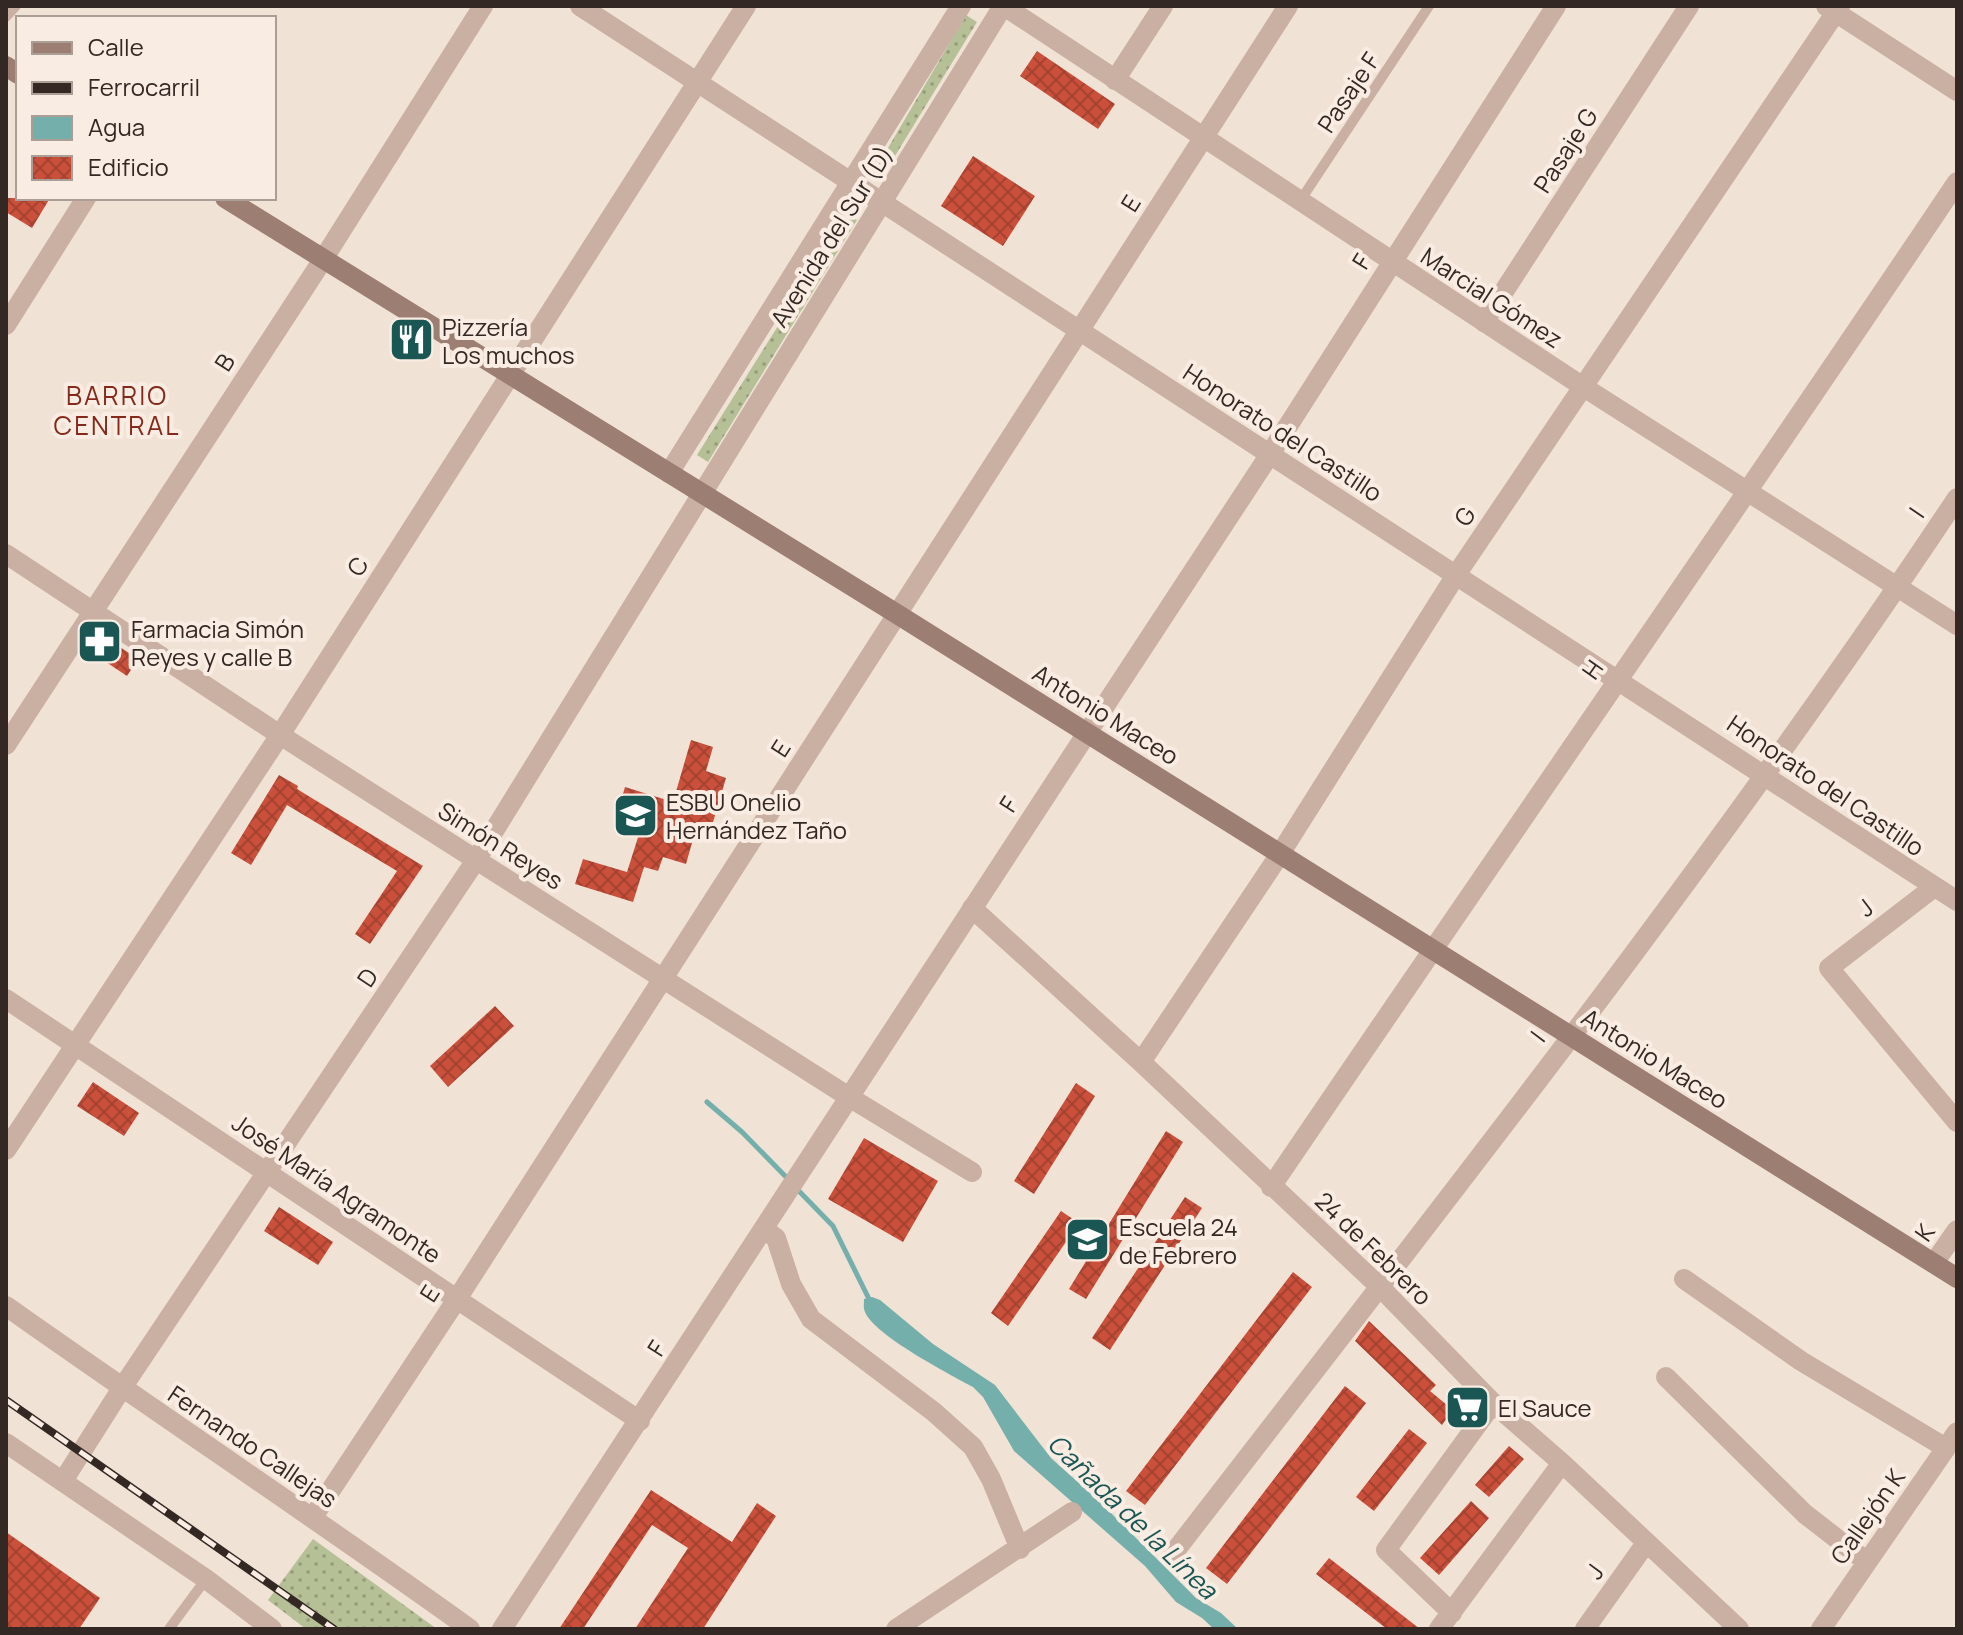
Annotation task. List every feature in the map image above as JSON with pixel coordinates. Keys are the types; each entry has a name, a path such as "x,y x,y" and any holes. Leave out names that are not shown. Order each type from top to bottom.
{"main road":[{"name":"Antonio Maceo","path":"228,200 897,614 1957,1278"}],"street":[{"name":"B","path":"6,745 324,258 483,6"},
{"name":"Honorato del Castillo","path":"580,6 1957,901"},
{"name":"C","path":"6,1150 77,1047 280,735 746,6"},
{"name":"Avenida del Sur (D)","path":"669,473 961,6"},
{"name":"Avenida del Sur (D)","path":"702,494 1004,6"},
{"name":"Marcial Gómez","path":"1004,6 1391,262 1957,625"},
{"path":"1115,80 1163,6"},
{"name":"E","path":"313,1517 457,1299 1288,6"},
{"name":"F","path":"502,1629 1270,454 1556,6"},
{"name":"Pasaje G","path":"1484,322 1689,6"},
{"path":"1834,8 1957,91"},
{"name":"G","path":"1141,1062 1280,854 1456,575 1834,8"},
{"name":"H","path":"1271,1187 1617,678 1750,491 1957,182"},
{"path":"6,325 85,200"},
{"name":"D","path":"63,1481 476,860 702,494"},
{"name":"I","path":"1172,1555 1380,1287 1764,776 1957,498"},
{"name":"Simón Reyes","path":"6,554 280,735 972,1172"},
{"name":"J","path":"1933,888 1829,968 1957,1122"},
{"name":"24 de Febrero","path":"972,908 1380,1287 1493,1403 1562,1463 1729,1626"},
{"name":"José María Agramonte","path":"6,999 640,1421"},
{"path":"768,1222 791,1284 811,1319 934,1412 973,1447 991,1479 1020,1549"},
{"name":"K","path":"1934,1263 1957,1230"},
{"path":"1684,1279 1801,1361 1951,1440"},
{"name":"Fernando Callejas","path":"6,1306 470,1629"},
{"path":"1666,1377 1805,1514 1867,1562"},
{"path":"1493,1403 1386,1550 1445,1621 1562,1463"},
{"name":"Callejón K","path":"1821,1629 1951,1440"},
{"path":"6,1443 206,1579 272,1629"},
{"path":"896,1629 1072,1512"},
{"name":"J","path":"1585,1629 1646,1543"}],"lane":[{"path":"6,17 16,6"},
{"name":"Pasaje F","path":"1300,201 1429,6"},
{"path":"169,1629 206,1579"}],"green space":[{"path":"966,15 977,22 879,182 871,177"},
{"path":"847,216 857,220 708,462 697,455"},
{"path":"313,1539 437,1629 306,1629 268,1600"}],"water":[{"path":"872,1297 880,1300 933,1344 995,1385 1051,1458 1196,1598 1221,1613 1238,1629 1214,1629 1176,1602 1145,1566 1014,1451 983,1397 973,1387 913,1353 871,1321 865,1312 864,1299"}],"building":[{"path":"1037,51 1115,104 1098,129 1020,76"},
{"path":"973,156 1035,196 1003,246 941,206"},
{"path":"6,198 49,200 32,228 6,212"},
{"path":"99,633 138,659 127,676 88,650"},
{"path":"691,740 713,747 706,771 726,778 711,829 697,825 686,864 663,857 658,871 644,867 633,902 575,884 583,859 627,872 640,831 614,824 625,787 673,802"},
{"path":"279,775 423,866 370,944 355,934 397,871 287,805 251,865 231,853"},
{"path":"495,1006 514,1026 448,1087 430,1066"},
{"path":"93,1082 139,1113 124,1136 77,1106"},
{"path":"1076,1083 1095,1096 1034,1194 1014,1181"},
{"path":"1166,1131 1183,1142 1086,1299 1069,1289"},
{"path":"864,1138 938,1181 903,1242 828,1199"},
{"path":"1185,1197 1202,1208 1110,1350 1092,1338"},
{"path":"279,1207 333,1242 318,1265 264,1231"},
{"path":"1061,1211 1079,1223 1008,1326 991,1313"},
{"path":"1293,1272 1312,1287 1145,1505 1126,1491"},
{"path":"1369,1321 1436,1385 1430,1391 1453,1410 1442,1425 1355,1341"},
{"path":"1345,1386 1366,1403 1227,1584 1206,1568"},
{"path":"1409,1429 1427,1443 1374,1511 1356,1497"},
{"path":"1509,1446 1524,1459 1489,1497 1475,1485"},
{"path":"651,1490 732,1542 757,1503 776,1516 703,1629 635,1629 688,1548 652,1525 583,1629 559,1629"},
{"path":"1471,1501 1489,1518 1439,1575 1420,1558"},
{"path":"6,1532 100,1598 79,1629 6,1629"},
{"path":"1329,1558 1420,1629 1387,1629 1316,1574"}],"waterway":[{"path":"707,1102 789,1180"},
{"path":"795,1187 833,1226 870,1301"}],"railway":[{"path":"6,1400 334,1629"}],"place":[{"name":"Pizzería Los muchos","path":"411,340"},
{"name":"Farmacia Simón Reyes y calle B","path":"100,642"},
{"name":"ESBU Onelio Hernández Taño","path":"635,815"},
{"name":"Escuela 24 de Febrero","path":"1088,1240"},
{"name":"El Sauce","path":"1467,1407"}],"district":[{"name":"BARRIO CENTRAL","path":"117,410"}],"water label":[{"name":"Cañada de la Línea","path":"1133,1516"}]}
